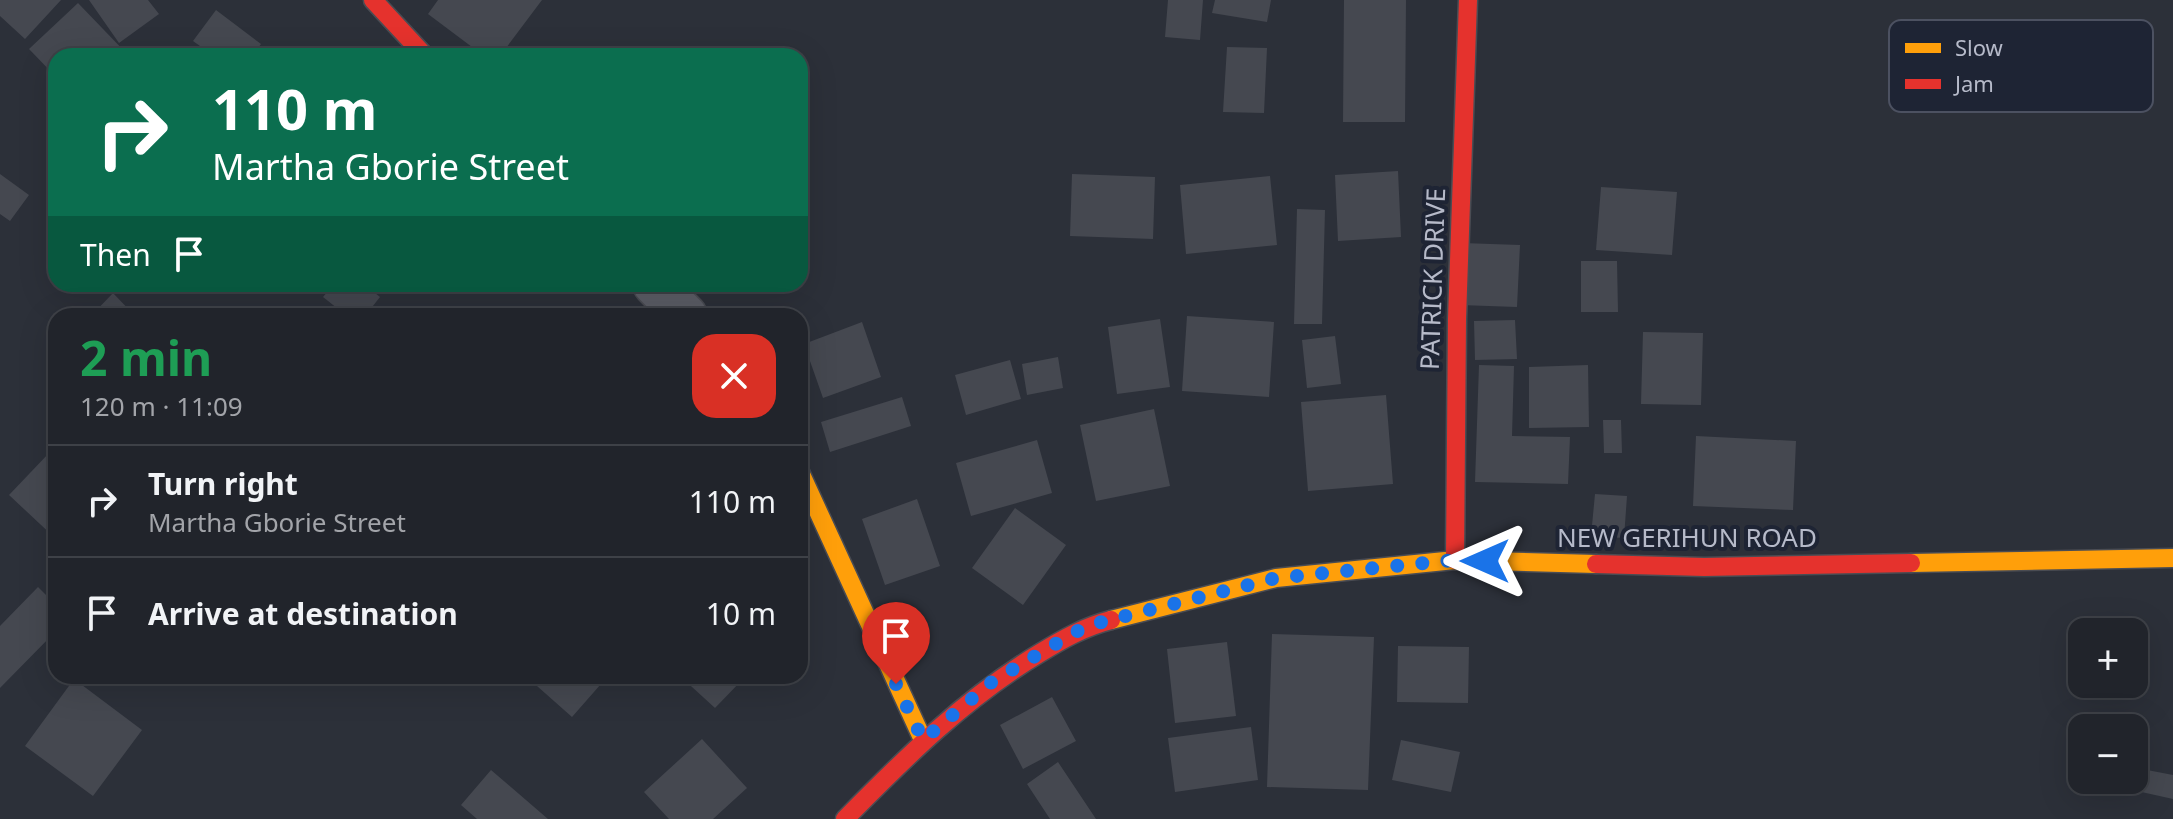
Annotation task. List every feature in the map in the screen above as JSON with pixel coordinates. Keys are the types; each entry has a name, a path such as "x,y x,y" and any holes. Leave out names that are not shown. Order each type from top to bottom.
{"street":[{"path":"373,0 418,48"},
{"name":"PATRICK DRIVE","path":"1455,560 1457,319 1468,0"},
{"path":"662,292 678,308"},
{"path":"808,489 923,740"},
{"name":"NEW GERIHUN ROAD","path":"845,819 923,740 993,681 1086,626 1276,578 1455,560 1704,567 2173,558"}],"building":[{"path":"0,0 61,0 25,39 0,16"},
{"path":"89,0 148,0 159,14 119,43"},
{"path":"438,0 542,0 506,48 473,48 428,14"},
{"path":"1168,0 1203,0 1200,40 1165,37"},
{"path":"1215,0 1271,0 1267,22 1212,13"},
{"path":"1344,0 1406,0 1405,122 1343,122"},
{"path":"78,3 121,48 48,48 48,69 29,49"},
{"path":"216,10 261,44 258,48 203,48 193,41"},
{"path":"1227,47 1267,48 1264,113 1223,112"},
{"path":"1398,171 1401,237 1338,241 1335,175"},
{"path":"0,174 29,195 10,221 0,214"},
{"path":"1072,174 1155,177 1153,239 1070,236"},
{"path":"1270,176 1277,245 1186,254 1180,185"},
{"path":"1601,187 1677,192 1672,255 1596,250"},
{"path":"1297,209 1325,210 1322,324 1294,324"},
{"path":"1462,243 1520,245 1517,307 1460,305"},
{"path":"1581,261 1617,261 1618,312 1581,312"},
{"path":"327,292 374,292 380,297 371,308 337,308 323,297"},
{"path":"113,293 127,308 99,308"},
{"path":"1187,316 1274,322 1269,397 1182,391"},
{"path":"1160,319 1170,387 1117,394 1108,327"},
{"path":"1515,320 1517,359 1475,360 1474,321"},
{"path":"862,322 881,377 823,398 808,355 808,342"},
{"path":"1643,332 1703,333 1701,405 1641,404"},
{"path":"1335,336 1341,384 1307,388 1302,340"},
{"path":"1058,357 1063,388 1027,395 1022,364"},
{"path":"1010,360 1021,399 966,415 955,375"},
{"path":"1479,365 1514,366 1512,436 1570,437 1568,484 1475,482"},
{"path":"1588,365 1589,427 1529,428 1529,367"},
{"path":"1386,395 1393,484 1308,491 1301,402"},
{"path":"902,397 911,426 830,452 821,422"},
{"path":"1154,409 1170,486 1096,501 1080,425"},
{"path":"1603,420 1621,420 1622,453 1604,453"},
{"path":"1696,436 1796,441 1793,510 1693,506"},
{"path":"1037,440 1052,493 971,516 956,463"},
{"path":"48,454 48,532 9,495"},
{"path":"1595,494 1627,496 1624,538 1591,536"},
{"path":"917,499 940,566 885,585 862,519"},
{"path":"1015,508 1066,545 1023,605 972,568"},
{"path":"38,587 48,597 48,639 0,688 0,626"},
{"path":"1272,634 1374,637 1368,790 1267,787"},
{"path":"1227,642 1236,716 1175,723 1167,649"},
{"path":"1398,646 1469,647 1468,703 1397,702"},
{"path":"70,684 81,684 142,730 93,796 25,746"},
{"path":"539,684 601,684 572,717 537,686"},
{"path":"689,684 738,684 715,708"},
{"path":"1052,697 1076,741 1023,769 1000,725"},
{"path":"1251,727 1258,780 1175,792 1168,738"},
{"path":"702,739 747,788 713,819 669,819 644,792"},
{"path":"1401,740 1460,752 1451,792 1392,780"},
{"path":"1058,762 1096,819 1050,819 1027,784"},
{"path":"491,770 548,819 477,819 461,805"},
{"path":"2148,770 2173,775 2173,799 2148,793"}],"traffic: slow":[{"path":"808,489 923,740"},
{"path":"1911,563 2173,558"},
{"path":"1111,620 1276,578 1455,560 1596,564"}],"traffic: jam":[{"path":"373,0 418,48"},
{"path":"1455,560 1457,319 1468,0"},
{"path":"1596,564 1704,567 1911,563"},
{"path":"845,819 914,751 986,689 1057,643 1111,620"}],"route":[{"path":"896,684 923,740 993,681 1086,626 1276,578 1455,560 1485,561"}]}
